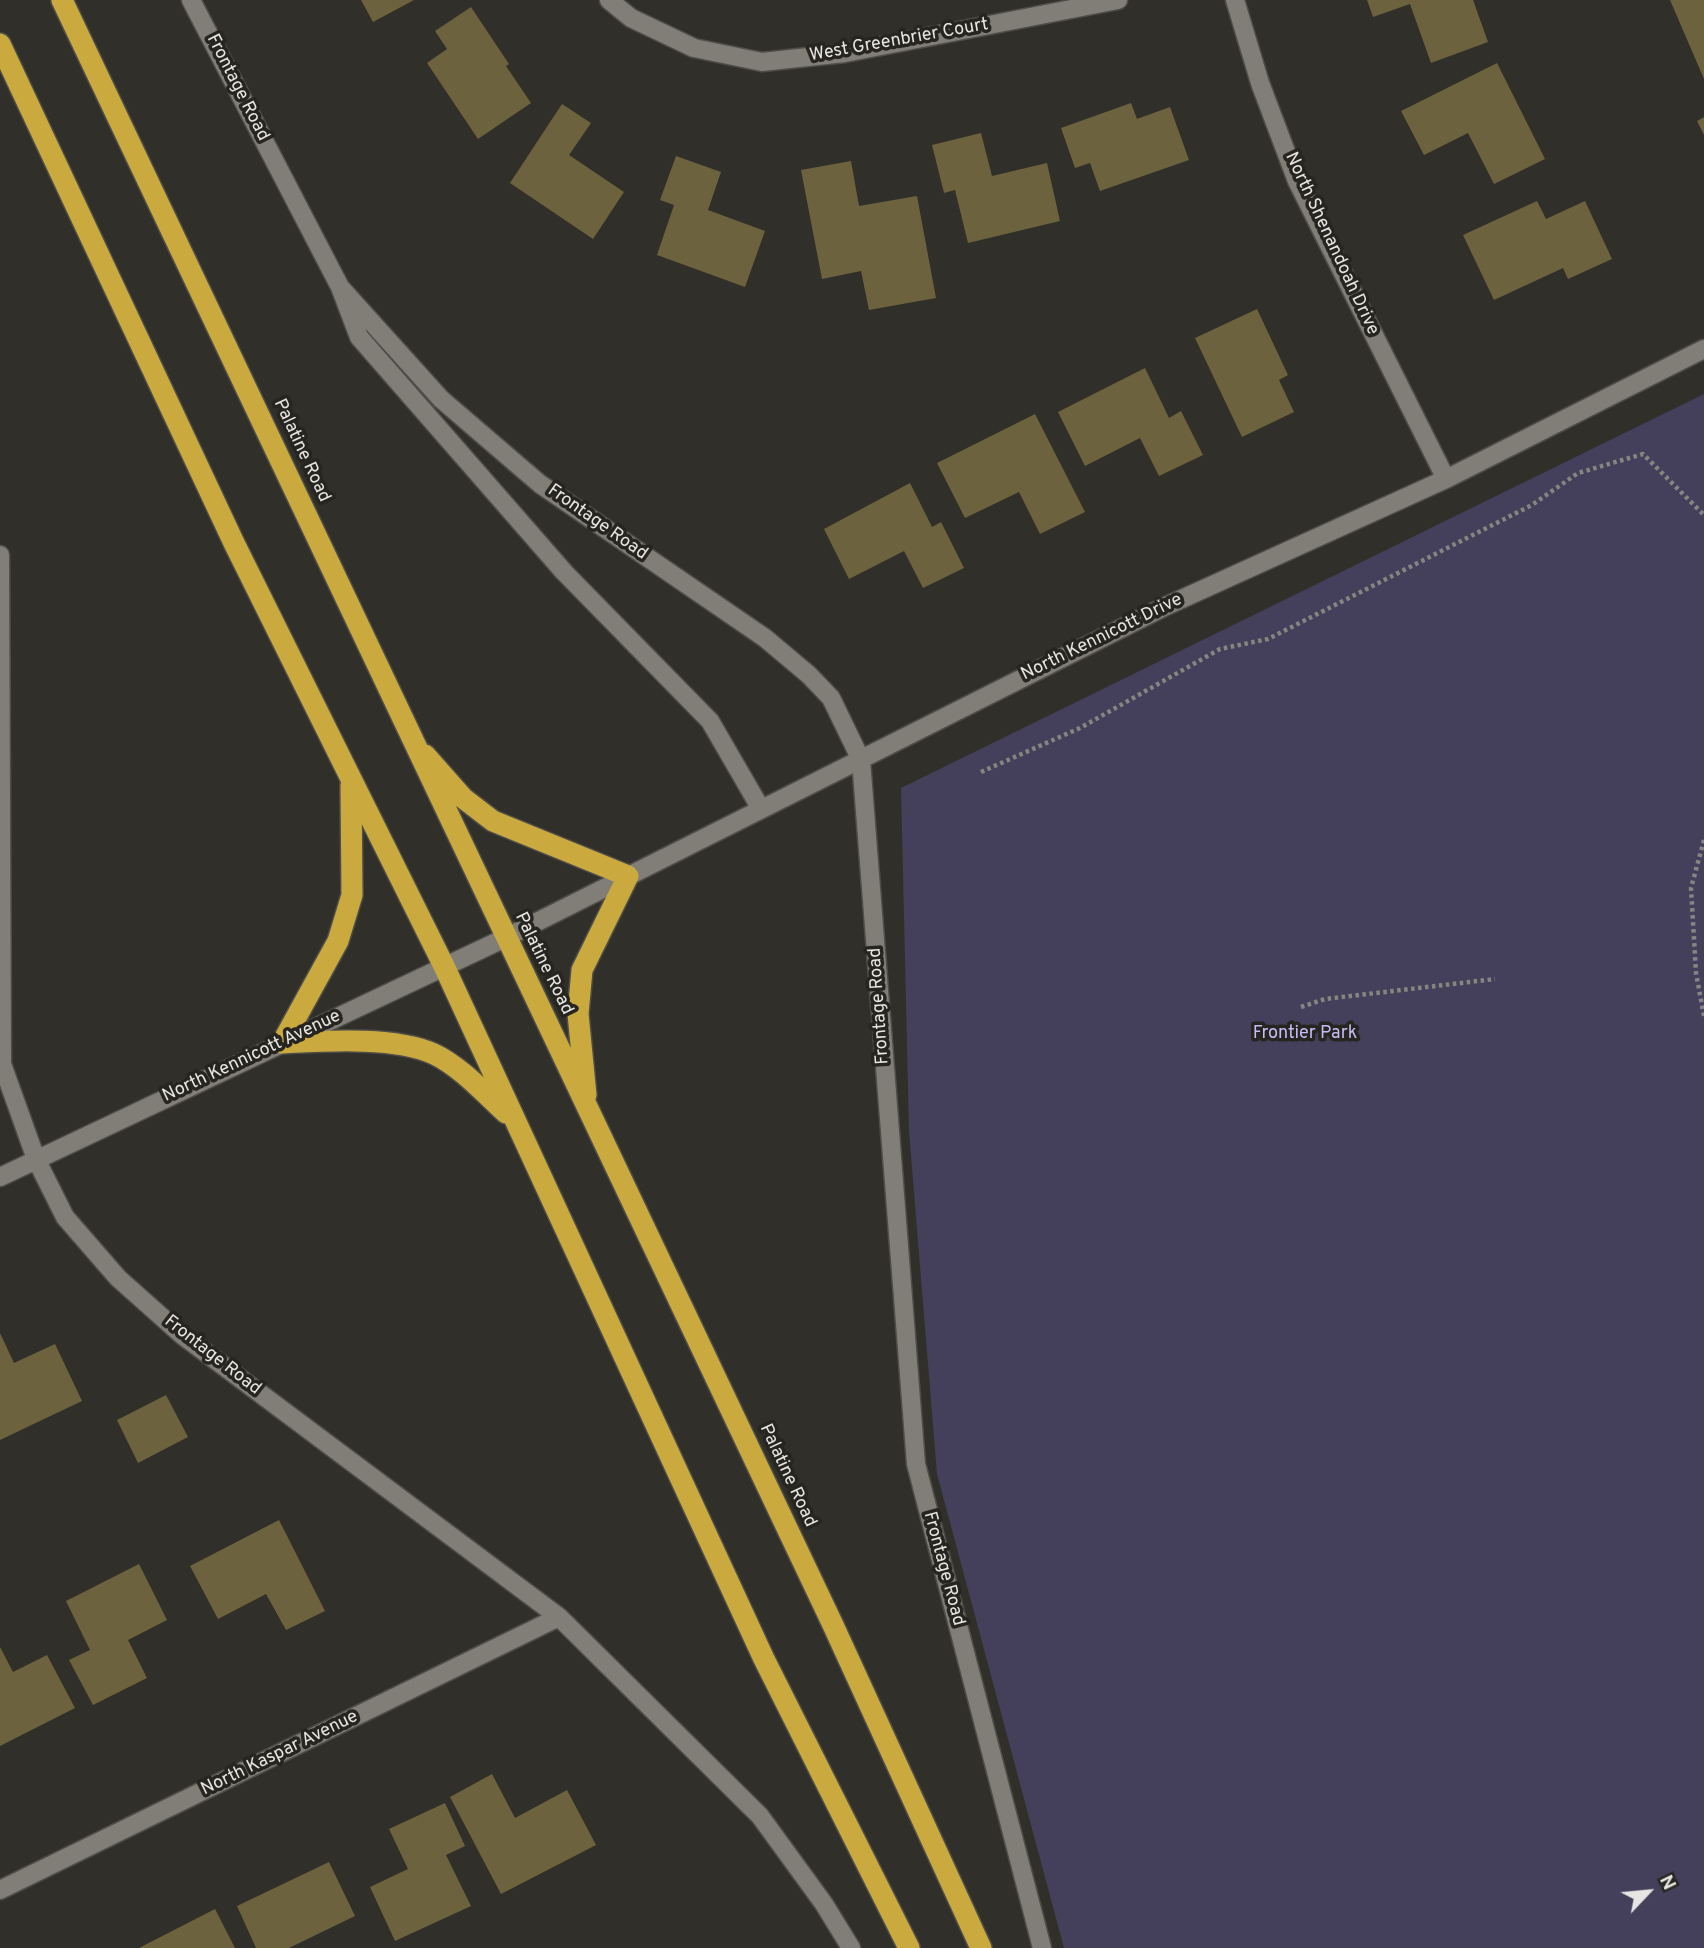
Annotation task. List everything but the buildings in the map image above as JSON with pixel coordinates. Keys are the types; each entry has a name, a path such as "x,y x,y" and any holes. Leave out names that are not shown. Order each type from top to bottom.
{"highway":[{"name":"Palatine Road","path":"62,0 844,1648 981,1948"},
{"path":"0,44 234,543 444,966 764,1659 909,1948"},
{"path":"410,738 463,798 493,821 628,876 582,970 578,1014 588,1111"},
{"path":"282,1043 338,941 352,895 350,777"},
{"path":"282,1043 344,1040 404,1047 434,1054 466,1076 517,1124"}],"street":[{"name":"Frontage Road","path":"191,0 340,287 359,337 564,572 710,721 761,809"},
{"name":"West Greenbrier Court","path":"609,0 631,18 694,48 762,62 845,53 1118,0"},
{"name":"North Shenandoah Drive","path":"1235,0 1260,83 1297,181 1446,479"},
{"name":"Frontage Road","path":"340,287 440,399 540,484 765,638 809,675 831,698 861,760 916,1464 1042,1948"},
{"name":"North Kennicott Drive","path":"505,938 1164,607 1446,479 1704,349"},
{"name":"Frontage Road","path":"0,555 2,1064 36,1159 65,1217 118,1278 182,1335 559,1617 760,1816 824,1904 851,1948"},
{"name":"North Kennicott Avenue","path":"0,1177 505,938"},
{"name":"North Kaspar Avenue","path":"0,1890 559,1617"}],"path":[{"path":"981,772 1080,728 1220,649 1268,639 1280,633 1532,505 1578,473 1643,454 1704,515"},
{"path":"1704,840 1691,888 1696,973 1704,1016"},
{"path":"1301,1007 1325,999 1495,979"}],"green space":[{"name":"Frontier Park","path":"1704,394 1704,1948 1064,1948 937,1474 909,1131 901,788"}]}
